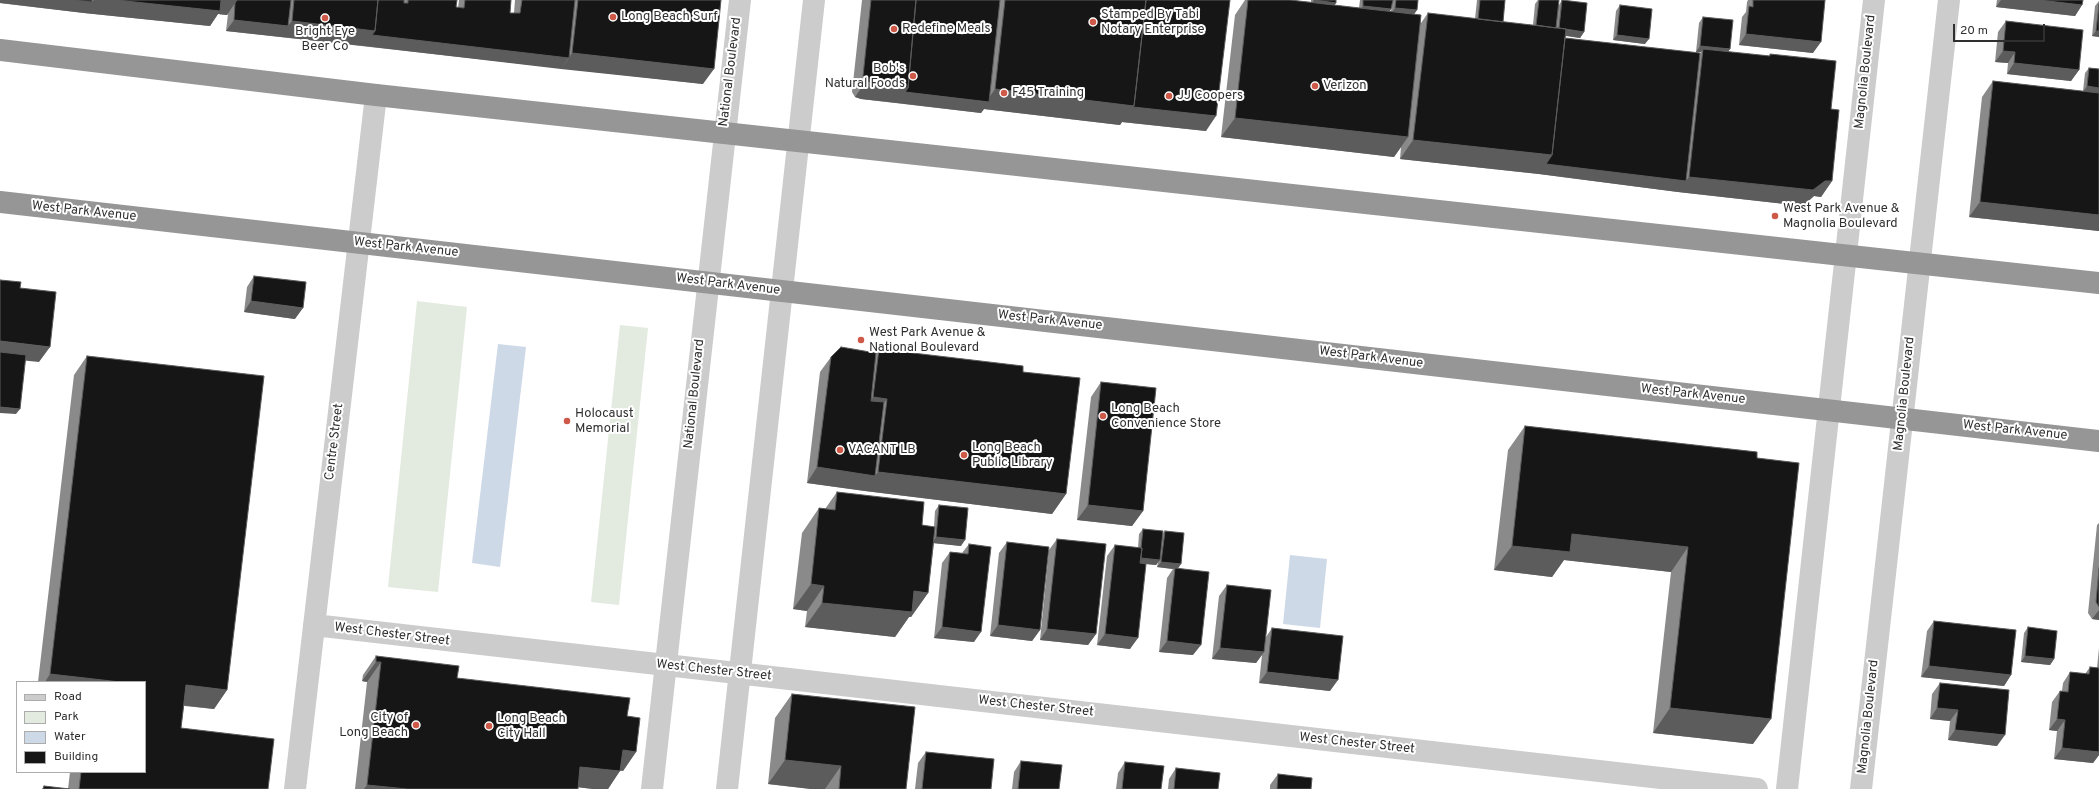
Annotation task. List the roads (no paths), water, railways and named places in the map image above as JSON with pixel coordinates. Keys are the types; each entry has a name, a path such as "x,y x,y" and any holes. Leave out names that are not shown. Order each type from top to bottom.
{"highway":[{"path":"0,50 376,95 2099,283"},
{"name":"West Park Avenue","path":"0,202 2099,441"}],"street":[{"name":"National Boulevard","path":"652,789 740,0"},
{"path":"727,789 814,0"},
{"name":"Magnolia Boulevard","path":"1787,789 1874,0"},
{"name":"Magnolia Boulevard","path":"1861,789 1949,0"},
{"name":"Centre Street","path":"295,789 376,95"},
{"name":"West Chester Street","path":"314,626 1757,789"}],"water":[{"path":"498,344 526,347 500,567 472,563"},
{"path":"1290,555 1327,559 1320,628 1283,624"}],"place":[{"name":"Long Beach Surf","path":"613,17"},
{"name":"Bright Eye Beer Co","path":"325,18"},
{"name":"Stamped By Tabi Notary Enterprise","path":"1093,22"},
{"name":"Redefine Meals","path":"894,29"},
{"name":"Bob's Natural Foods","path":"913,76"},
{"name":"Verizon","path":"1315,86"},
{"name":"F45 Training","path":"1004,93"},
{"name":"JJ Coopers","path":"1169,96"},
{"name":"West Park Avenue & Magnolia Boulevard","path":"1775,216"},
{"name":"West Park Avenue & National Boulevard","path":"861,340"},
{"name":"Long Beach Convenience Store","path":"1103,416"},
{"name":"Holocaust Memorial","path":"567,421"},
{"name":"VACANT LB","path":"840,450"},
{"name":"Long Beach Public Library","path":"964,455"},
{"name":"City of Long Beach","path":"416,725"},
{"name":"Long Beach City Hall","path":"489,726"}]}
